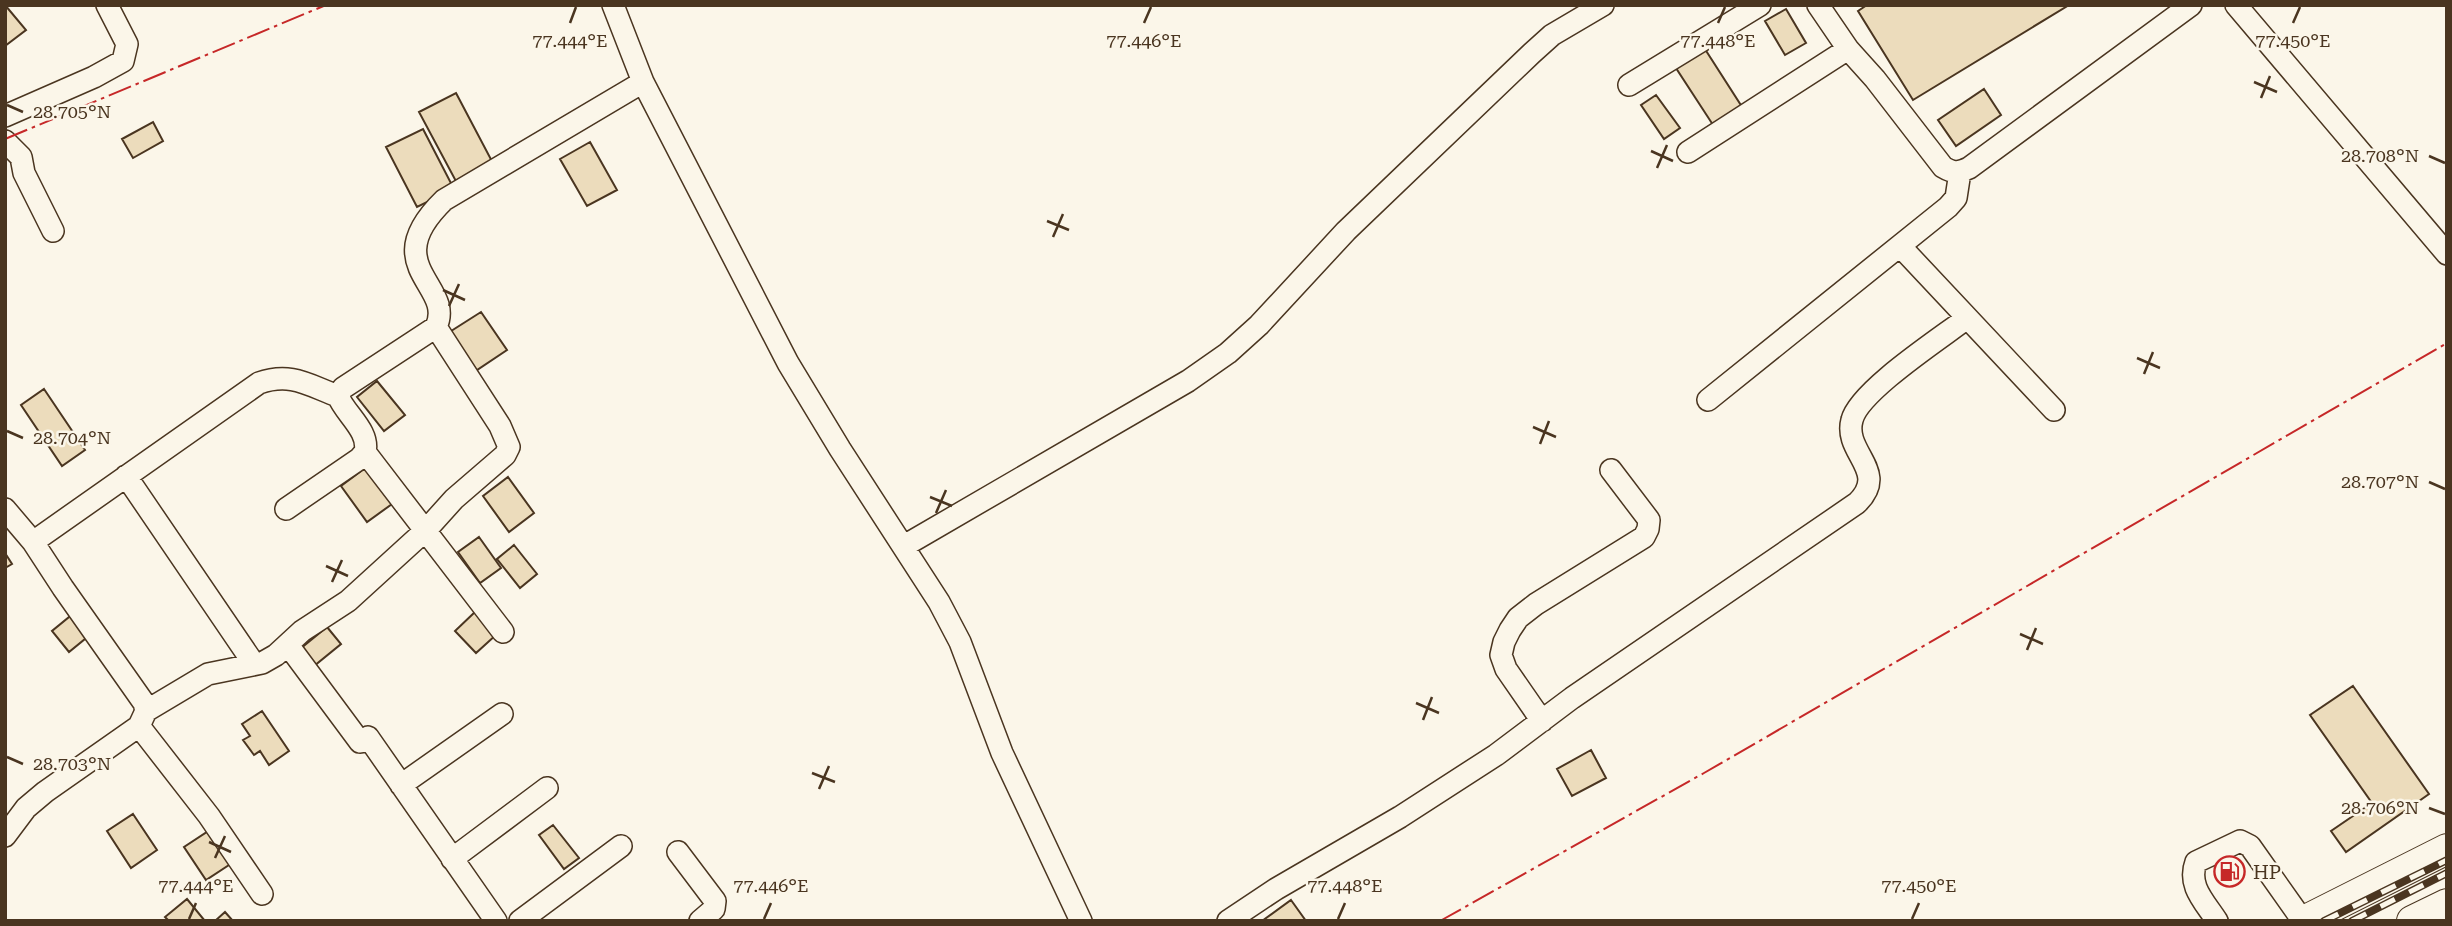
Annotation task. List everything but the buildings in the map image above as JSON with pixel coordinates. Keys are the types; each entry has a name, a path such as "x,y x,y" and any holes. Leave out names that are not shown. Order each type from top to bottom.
{"highway":[{"path":"2303,921 2447,849"},
{"path":"2412,921 2447,904"}],"street":[{"path":"5,116 94,77 123,61 127,44 107,5"},
{"path":"613,5 643,82 788,363 939,602 960,642 1002,753 1080,921"},
{"path":"904,546 1177,388 1228,353 1346,232 1532,53 1552,36 1604,5"},
{"path":"1629,85 1760,5"},
{"path":"1818,5 1848,49 1875,79 1943,167 1952,172 1969,168 2191,5"},
{"path":"2235,5 2447,254"},
{"path":"1688,152 1848,49"},
{"path":"338,396 343,388 436,327 440,311 417,263 415,248 418,231 428,215 444,200 643,82"},
{"path":"5,141 21,158 24,173 53,231"},
{"path":"1708,400 1948,207 1956,198 1960,172"},
{"path":"1900,246 2054,410"},
{"path":"1228,921 1276,889 1400,817 1496,755 1542,720 1865,495 1870,485 1870,477 1851,432 1854,414 1861,402 1880,385 1967,318"},
{"path":"5,836 26,808 142,719 208,674 268,661 302,631 348,601 427,529 454,499 505,455 509,447 500,426 436,327"},
{"path":"33,542 259,383 275,377 289,377 338,396 366,440 365,452 359,459 286,509"},
{"path":"365,452 427,529 503,632"},
{"path":"1542,720 1506,669 1501,655 1504,642 1518,618 1536,604 1644,537 1649,520 1611,470"},
{"path":"126,476 254,664"},
{"path":"5,509 33,542 144,704 142,719 262,894"},
{"path":"288,645 401,785 496,921"},
{"path":"401,785 502,714"},
{"path":"452,859 547,788"},
{"path":"2217,921 2194,884 2193,870 2196,862 2240,841 2250,846 2303,921"},
{"path":"520,921 621,846"},
{"path":"678,852 715,901 714,909 700,921"}],"railway":[{"path":"2324,921 2447,860"},
{"path":"2352,921 2447,873"}],"power":[{"path":"5,139 326,5"},
{"path":"1440,921 1704,773 2447,343"}],"place":[{"name":"HP","path":"2230,872"}]}
